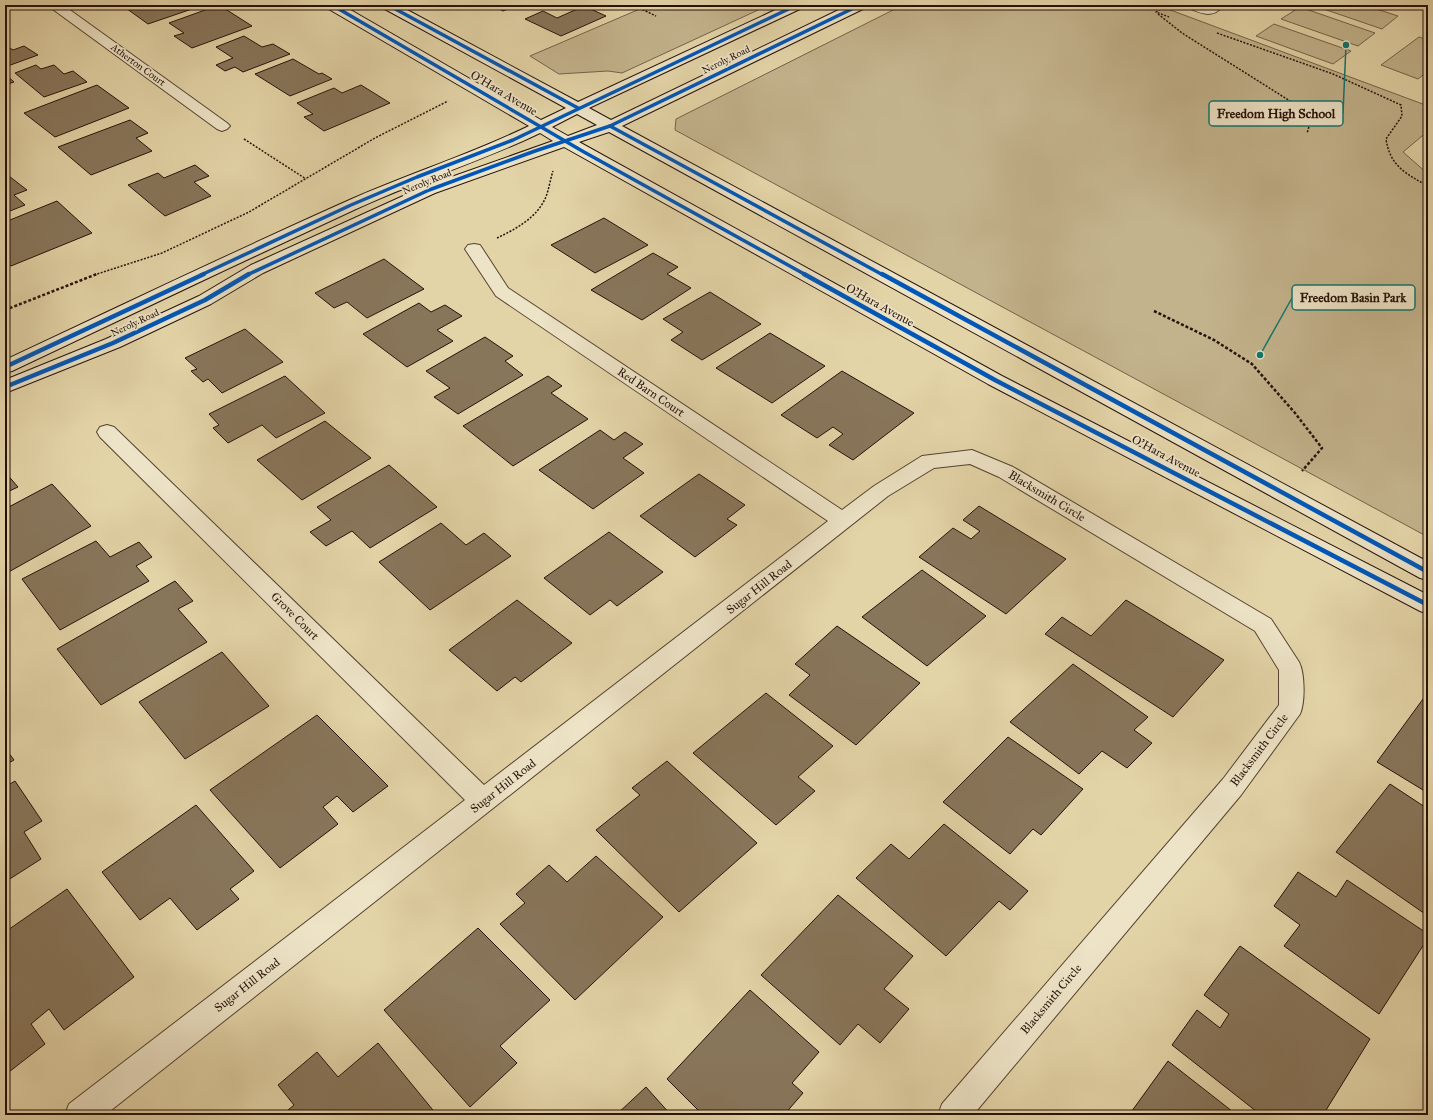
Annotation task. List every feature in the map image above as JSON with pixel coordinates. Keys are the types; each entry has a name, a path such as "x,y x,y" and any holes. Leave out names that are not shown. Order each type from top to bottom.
{"street":[{"name":"Atherton Court","path":"54,5 222,126"},
{"name":"O'Hara Avenue","path":"332,5 568,142 995,380 1428,605"},
{"name":"O'Hara Avenue","path":"388,5 1428,572"},
{"name":"Neroly Road","path":"5,367 351,205 417,176 513,140 797,5"},
{"name":"Neroly Road","path":"5,387 113,343 205,300 257,269 429,190 535,151 568,142 610,126 860,5"},
{"name":"Red Barn Court","path":"474,249 502,292 843,521"},
{"name":"Grove Court","path":"107,432 483,801"},
{"name":"Blacksmith Circle","path":"929,461 972,457 1006,472 1263,625 1292,669 1291,707 1232,786 953,1115"},
{"name":"Sugar Hill Road","path":"80,1115 843,521 882,491 929,461"}],"lane":[{"path":"1190,5 1208,12 1219,5"}],"path":[{"path":"633,5 656,16"},
{"path":"1156,12 1166,5"},
{"path":"1156,12 1170,17"},
{"path":"1156,12 1182,33 1298,106 1309,116 1311,124 1307,133"},
{"path":"1213,32 1322,69 1366,87 1401,105 1402,116 1386,139 1387,148 1393,160 1414,178 1428,186"},
{"path":"5,310 91,276 162,253 249,212 375,138 449,101 478,89"},
{"path":"222,126 306,179"},
{"path":"474,249 512,231 538,210 545,199 554,168"},
{"path":"1154,311 1214,340 1252,364 1295,413 1322,448 1284,493"}],"shaded area":[{"path":"649,5 769,5 622,73 608,71 559,74 530,56"},
{"path":"903,5 1157,5 1428,106 1428,131 1403,152 1428,174 1428,537 675,130 676,119"},
{"path":"1312,5 1364,5 1398,16 1382,29"},
{"path":"1300,7 1375,33 1358,46 1281,19"},
{"path":"1274,24 1351,51 1333,64 1256,36"},
{"path":"1419,37 1428,40 1428,71 1418,79 1381,65"}],"building":[{"path":"186,5 192,9 148,24 123,6"},
{"path":"219,5 252,26 192,48 174,36 184,33 169,23"},
{"path":"492,5 517,5 503,11"},
{"path":"584,6 606,16 561,36 525,19 543,11 557,18"},
{"path":"244,36 262,47 273,44 290,54 243,72 235,67 225,71 216,65 233,58 216,47"},
{"path":"5,45 13,50 24,46 38,55 5,67"},
{"path":"293,59 319,74 322,73 332,79 290,96 255,74"},
{"path":"36,65 41,69 54,65 64,74 73,71 87,82 44,97 15,73"},
{"path":"5,74 14,82 5,85"},
{"path":"97,85 129,108 55,137 24,113"},
{"path":"361,85 390,103 324,131 304,117 313,114 297,103 334,88 342,93"},
{"path":"130,120 148,133 136,138 152,151 91,175 58,147"},
{"path":"195,165 209,176 194,182 211,196 165,216 128,185 158,173 164,178"},
{"path":"5,173 27,190 14,195 25,205 5,213"},
{"path":"57,201 92,233 11,266 5,260 5,222"},
{"path":"604,218 648,245 595,273 551,245"},
{"path":"653,253 678,267 667,274 691,288 642,320 591,290"},
{"path":"384,259 424,289 367,318 347,302 334,308 315,293"},
{"path":"710,292 761,324 702,360 671,340 683,332 663,319"},
{"path":"419,303 431,312 445,305 462,316 437,330 453,341 407,367 363,334"},
{"path":"245,329 283,362 222,393 208,379 203,382 191,371 197,369 185,358"},
{"path":"770,333 825,366 772,403 716,368"},
{"path":"485,337 513,356 505,361 523,375 458,414 434,397 450,388 426,371"},
{"path":"842,371 914,413 853,460 829,445 843,434 833,427 817,438 781,415"},
{"path":"285,376 325,413 276,438 262,425 228,443 213,428 219,425 209,414"},
{"path":"548,376 562,386 551,393 588,419 513,466 463,426"},
{"path":"325,421 371,458 302,500 257,460"},
{"path":"600,430 614,440 625,432 643,444 623,458 644,473 593,509 539,470"},
{"path":"389,465 437,507 370,548 352,531 326,546 310,532 331,520 317,507"},
{"path":"5,472 18,487 5,493"},
{"path":"699,474 745,505 727,519 737,525 695,557 640,516"},
{"path":"52,484 91,526 5,574 5,509"},
{"path":"979,506 1066,559 1006,614 919,557 953,528 971,539 980,531 963,520"},
{"path":"441,523 466,545 484,533 511,556 430,610 379,562"},
{"path":"609,532 663,572 617,606 610,600 590,615 544,578"},
{"path":"96,541 110,557 139,542 152,557 136,566 149,581 60,630 22,579"},
{"path":"922,570 986,616 927,666 862,617"},
{"path":"175,581 193,601 178,609 207,642 101,705 57,649"},
{"path":"517,600 572,643 521,682 515,677 497,691 449,650"},
{"path":"1126,600 1224,660 1173,717 1045,634 1062,617 1091,636"},
{"path":"837,626 920,683 856,745 789,695 810,675 795,664"},
{"path":"222,652 269,706 185,759 139,702"},
{"path":"1073,664 1148,717 1134,730 1152,743 1127,768 1102,751 1079,774 1010,722"},
{"path":"766,693 833,746 798,777 815,791 776,825 693,753"},
{"path":"1423,699 1428,702 1428,793 1377,762"},
{"path":"317,715 388,786 353,812 337,796 323,807 338,824 280,868 210,790"},
{"path":"1008,737 1083,789 1041,835 1033,829 1010,854 943,802"},
{"path":"5,748 14,760 5,765"},
{"path":"667,761 757,843 679,912 596,830 640,795 632,788"},
{"path":"15,781 42,821 24,832 41,859 5,882 5,787"},
{"path":"1390,784 1428,809 1428,916 1336,852"},
{"path":"196,805 254,871 230,889 239,899 197,930 170,898 140,920 102,872"},
{"path":"944,824 1028,891 1010,910 999,901 946,956 856,878 891,844 909,859"},
{"path":"596,856 663,917 575,1000 500,924 525,903 516,894 549,865 567,882"},
{"path":"1298,872 1336,897 1347,880 1428,934 1428,938 1379,1014 1284,946 1300,925 1274,906"},
{"path":"67,889 134,977 64,1030 49,1009 31,1024 45,1044 5,1075 5,932"},
{"path":"838,895 913,956 884,989 909,1009 880,1043 858,1024 840,1045 761,975"},
{"path":"478,928 550,1000 500,1046 517,1063 470,1107 384,1010"},
{"path":"1240,946 1370,1039 1323,1115 1261,1115 1172,1045 1197,1010 1220,1028 1229,1014 1204,995"},
{"path":"750,990 819,1052 792,1083 803,1093 784,1115 703,1115 667,1079"},
{"path":"378,1043 437,1115 282,1115 294,1105 278,1085 317,1052 338,1077"},
{"path":"1168,1061 1237,1115 1129,1115"},
{"path":"646,1087 671,1115 616,1115"}],"cycle path":[{"path":"332,5 584,152 995,380 1428,605"},
{"path":"388,5 578,108"},
{"path":"5,367 351,205 417,177 513,140 797,5"},
{"path":"5,387 113,343 205,300 257,269 429,190 535,151 610,126 860,5"},
{"path":"610,126 1428,572"}],"place":[{"name":"Freedom High School","path":"1346,45"},
{"name":"Freedom Basin Park","path":"1260,355"}]}
